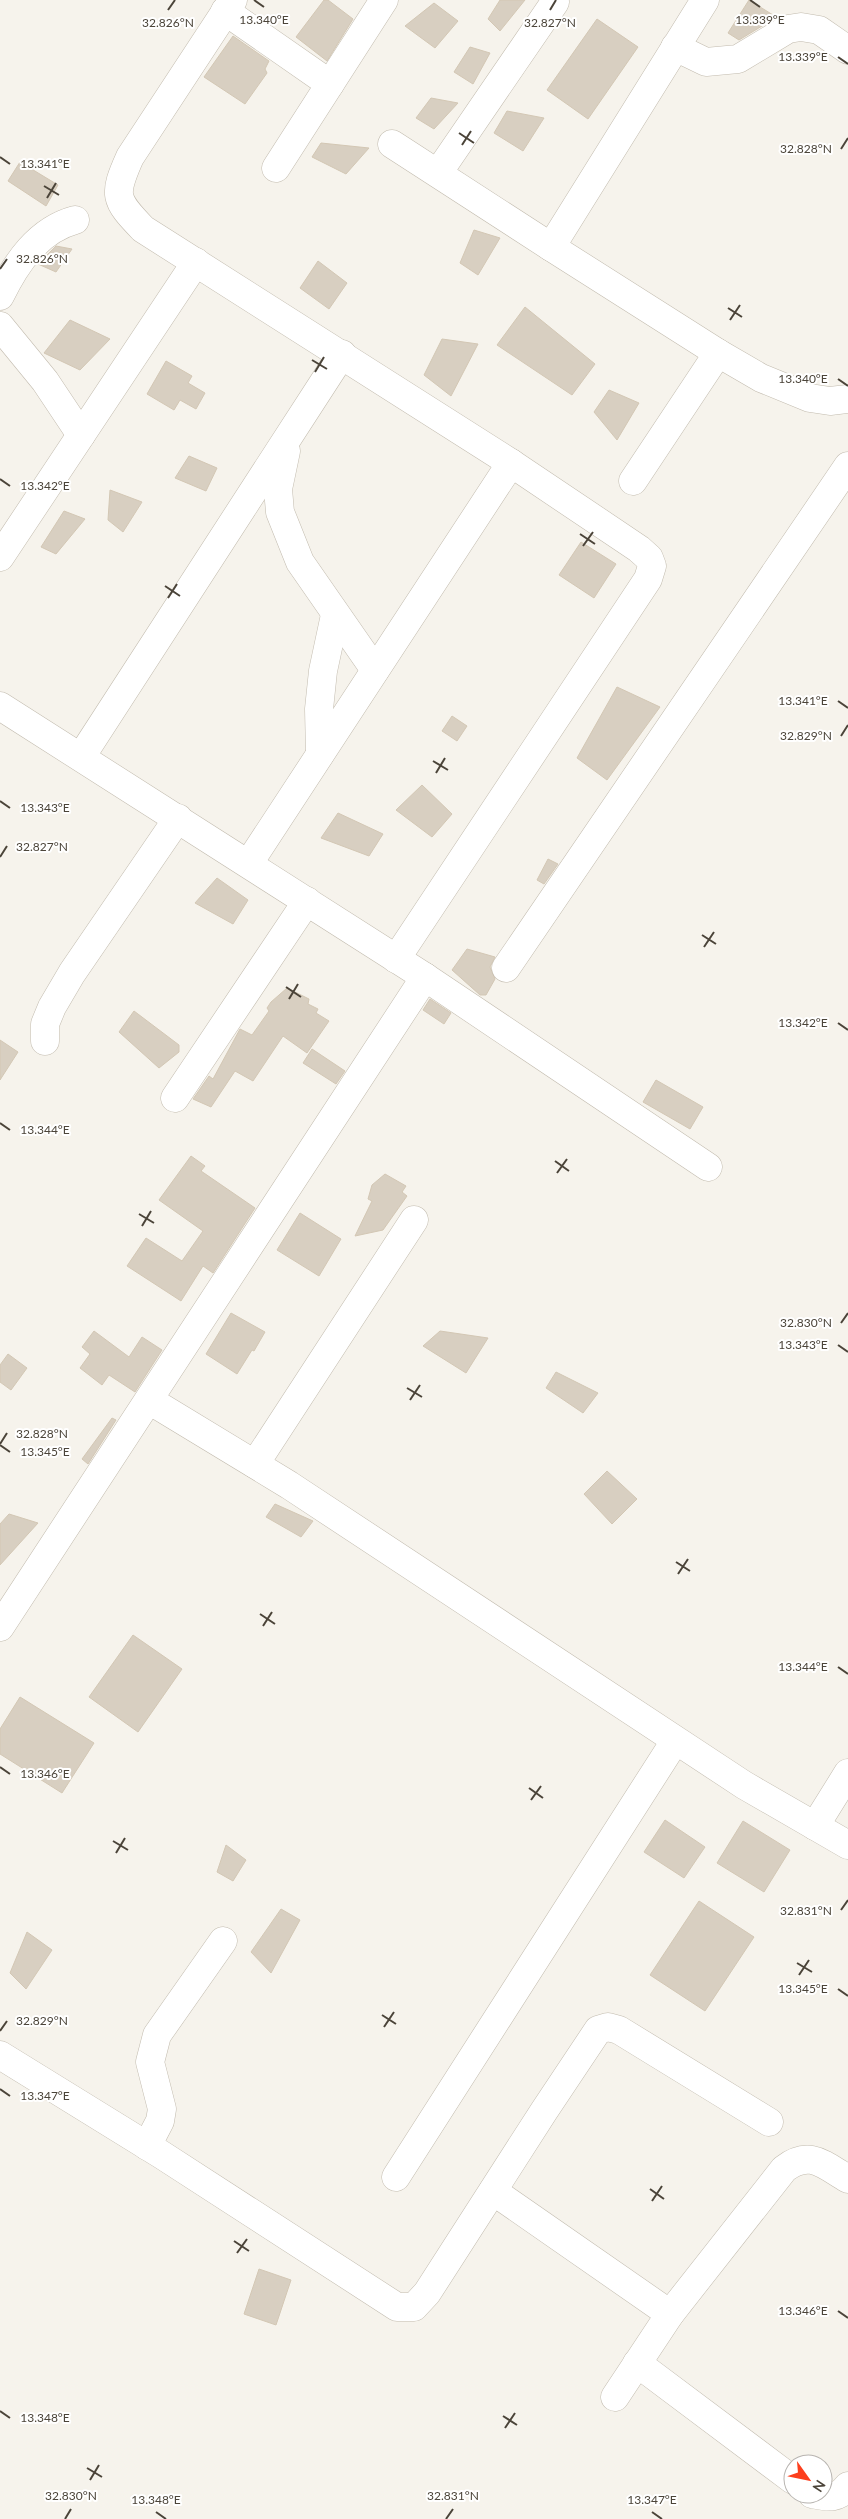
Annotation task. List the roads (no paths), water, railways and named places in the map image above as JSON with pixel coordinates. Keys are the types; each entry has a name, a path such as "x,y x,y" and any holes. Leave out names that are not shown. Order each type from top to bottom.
{"street":[{"path":"276,168 384,0"},
{"path":"551,247 704,0"},
{"path":"438,173 555,2"},
{"path":"330,84 229,6 130,157 118,184 122,208 143,229 511,463 639,549 649,558 652,566 648,580 396,959"},
{"path":"675,47 706,62 738,59 788,29 802,26 819,30 848,50"},
{"path":"392,144 718,353 761,378 810,398 830,401 848,399"},
{"path":"0,296 12,270 23,255 62,224 75,220"},
{"path":"0,557 196,262"},
{"path":"0,326 44,381 81,435"},
{"path":"633,481 718,353"},
{"path":"81,757 342,354"},
{"path":"290,434 278,489 280,512 300,562 374,670"},
{"path":"248,863 511,463"},
{"path":"506,968 848,466"},
{"path":"320,754 318,709 323,671 335,615"},
{"path":"0,706 307,900 708,1167"},
{"path":"45,1040 45,1024 52,1007 72,973 178,818"},
{"path":"175,1098 307,900"},
{"path":"0,1627 425,977"},
{"path":"255,1464 414,1220"},
{"path":"148,1400 255,1464 744,1785 848,1845"},
{"path":"396,2177 675,1741"},
{"path":"815,1826 848,1773"},
{"path":"147,2146 160,2121 162,2108 150,2062 157,2035 223,1941"},
{"path":"0,2055 147,2146 397,2307 414,2307 427,2294 598,2030 608,2027 619,2030 770,2122"},
{"path":"615,2396 670,2314 784,2168 793,2161 814,2159 848,2179"},
{"path":"493,2191 670,2314"},
{"path":"637,2363 783,2472"},
{"path":"833,2498 844,2492 848,2486"}]}
